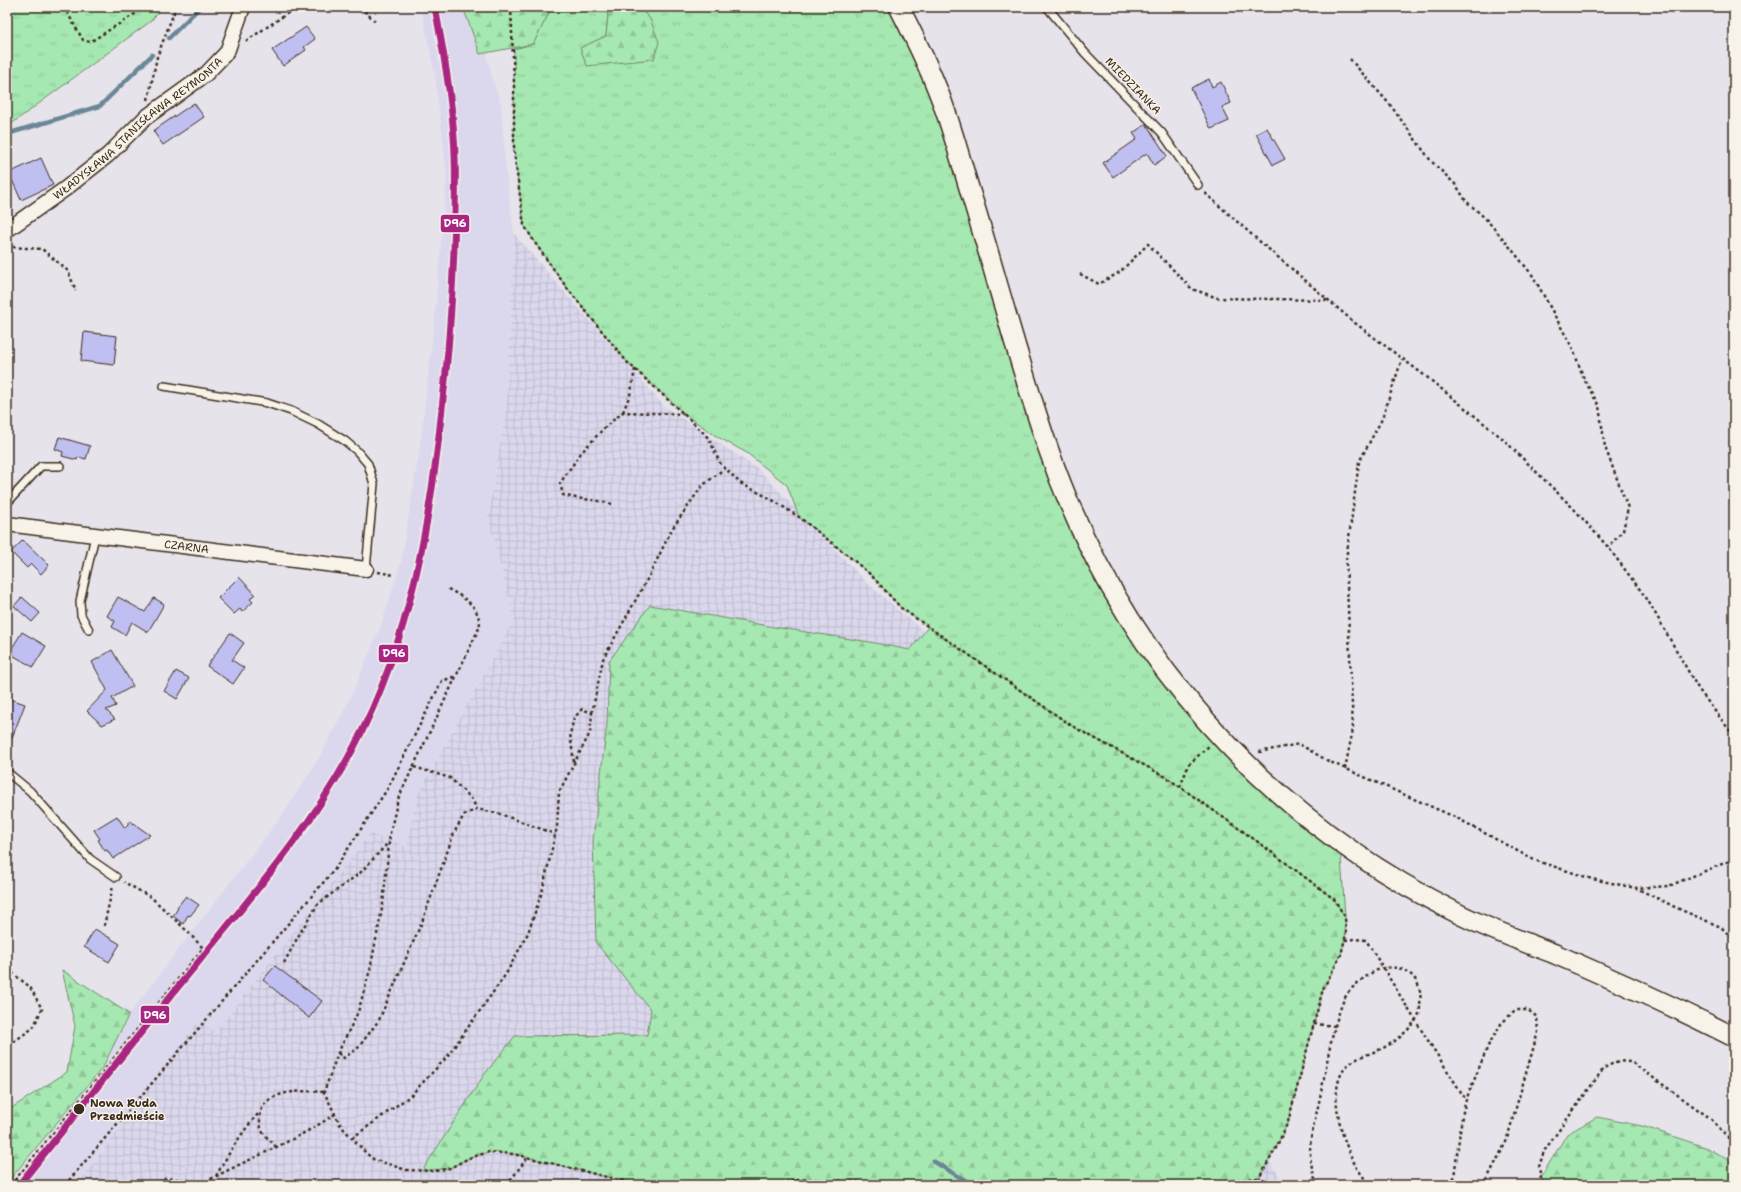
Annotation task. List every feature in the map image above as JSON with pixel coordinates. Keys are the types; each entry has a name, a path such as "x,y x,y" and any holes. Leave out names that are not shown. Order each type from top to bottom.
{"main road":[{"path":"898,7 916,40 945,110 1029,392 1050,454 1074,512 1107,580 1141,638 1170,678 1220,737 1241,759 1298,811 1340,842 1392,877 1458,914 1650,996 1734,1037"}],"street":[{"name":"WŁADYSŁAWA STANISŁAWA REYMONTA","path":"7,230 65,189 108,155 145,118 206,74 227,52 243,7"},
{"name":"CZARNA","path":"7,524 366,569"}],"lane":[{"name":"MIEDZIANKA","path":"1047,7 1084,53 1162,133 1198,184"},
{"path":"164,386 267,403 291,411 318,424 345,441 357,451 368,464 374,484 366,569"},
{"path":"7,503 41,466 60,466"},
{"path":"89,630 81,615 80,601 95,536"},
{"path":"7,772 30,791 90,859 116,877"}],"path":[{"path":"64,7 83,40 90,42 146,7"},
{"path":"145,118 157,56 176,7"},
{"path":"227,52 297,7"},
{"path":"360,7 375,21"},
{"path":"511,7 514,83 514,152 524,225 567,288 601,330 635,369 685,414 708,439 720,463 740,483 771,499 799,517 846,554 871,575 901,608 1072,726 1166,777 1258,842 1334,899 1345,916 1346,934 1341,955 1323,989 1288,1122 1275,1150 1259,1178"},
{"path":"1350,59 1391,106 1432,161 1456,185 1466,201 1495,230 1533,276 1573,349 1584,379 1599,406 1605,447 1628,508 1623,531 1608,547"},
{"path":"1198,184 1216,204 1328,300 1502,438 1574,509 1608,547 1648,599 1699,690 1734,736"},
{"path":"1080,274 1100,284 1120,272 1148,244 1192,289 1218,298 1328,300"},
{"path":"7,248 42,249 68,271 76,291"},
{"path":"1345,769 1353,728 1346,560 1359,462 1382,419 1402,359"},
{"path":"612,504 600,501 578,500 563,495 560,483 581,453 604,428 623,412 631,392 635,369"},
{"path":"623,412 685,414"},
{"path":"352,1138 410,1096 448,1057 506,974 528,933 542,892 556,834 559,792 590,733 592,713 603,659 649,576 672,529 702,486 725,468"},
{"path":"448,589 467,601 479,616 480,626 398,799 389,841 383,904 370,970 358,1012 338,1053 324,1092 341,1126 373,1159 406,1170 435,1171 450,1168 469,1158 488,1152 514,1154 639,1185"},
{"path":"65,1185 334,870 388,788 442,681 457,676"},
{"path":"574,762 570,734 574,718 582,709 592,713"},
{"path":"1180,787 1189,764 1202,751 1220,737"},
{"path":"1241,759 1258,752 1299,744 1345,769 1457,818 1534,860 1592,879 1636,888 1721,927 1734,940"},
{"path":"414,767 450,778 471,798 477,809"},
{"path":"338,1053 344,1058 358,1048 379,1020 422,922 454,832 464,814 477,809 500,814 556,834"},
{"path":"284,964 300,933 318,904 360,873 389,841"},
{"path":"1636,888 1670,886 1734,859"},
{"path":"11,1185 202,948 186,930 152,898 116,877 104,926"},
{"path":"1345,940 1366,940 1382,968 1466,1100"},
{"path":"1317,1185 1311,1169 1310,1148 1336,1026 1343,1001 1356,984 1373,971 1382,968 1404,969 1416,977 1422,994 1419,1016 1404,1035 1383,1048 1362,1056 1348,1065 1339,1076 1336,1099 1341,1125 1346,1143 1357,1167 1369,1185"},
{"path":"7,969 30,987 42,1009 33,1028 13,1042 7,1041"},
{"path":"1453,1185 1462,1116 1466,1100 1488,1046 1501,1024 1515,1010 1528,1010 1537,1017 1538,1032 1506,1142 1484,1185"},
{"path":"1314,1024 1336,1026"},
{"path":"1542,1185 1540,1167 1544,1151 1604,1068 1618,1061 1631,1062 1710,1118 1734,1144"},
{"path":"216,1177 231,1149 250,1122 270,1099 285,1092 324,1092"},
{"path":"260,1112 261,1129 276,1147"},
{"path":"200,1185 324,1122 335,1114"},
{"path":"507,1185 528,1158"},
{"path":"153,1185 167,1178 205,1182"},
{"path":"1208,1185 1214,1182 1259,1178"},
{"path":"1259,1178 1264,1185"},
{"path":"767,1185 807,1179 911,1185"}],"shaded area":[{"path":"421,7 474,7 493,81 501,104 506,173 514,234 507,402 488,517 514,619 417,796 407,846 370,835 215,1032 199,1020 77,1185 9,1185 104,1070 129,1014 283,814 321,755 353,692 382,623 401,562 419,453 434,325 447,175 435,76"},
{"path":"514,234 665,407 758,469 866,582 974,675 1259,1145 1285,1185 77,1185 199,1020 215,1032 370,834 407,846 417,796 514,619 488,517 507,402"}],"green space":[{"path":"7,7 162,7 151,21 7,127"},
{"path":"463,7 552,7 533,44 480,54"},
{"path":"552,7 604,7 608,14 606,36 581,48 587,65 654,59 650,19 639,7 899,7 916,40 1050,454 1170,678 1340,842 1345,917 1333,899 1258,842 1166,777 1072,726 901,608 871,575 799,517 787,485 747,453 716,436 687,416 627,362 567,288 524,225 514,152 514,49 533,44"},
{"path":"604,7 639,7 650,19 659,42 654,59 587,66 580,48 606,36 608,15"},
{"path":"650,605 910,650 928,627 1072,726 1166,777 1258,842 1334,899 1345,917 1346,934 1341,955 1323,989 1288,1122 1275,1150 1259,1178 1214,1182 1208,1185 911,1185 807,1179 767,1185 639,1185 514,1154 489,1152 469,1158 450,1168 422,1171 484,1075 515,1036 647,1035 651,1010 596,943 593,840 607,724 609,661"},
{"path":"62,970 129,1014 103,1067 7,1183 7,1111 67,1072 75,1026"},
{"path":"1597,1117 1642,1126 1705,1147 1734,1163 1734,1185 1546,1185 1541,1177 1567,1134"}],"building":[{"path":"306,27 315,39 304,47 306,50 283,66 272,50"},
{"path":"1209,79 1212,87 1221,82 1231,103 1222,107 1229,121 1211,129 1191,88"},
{"path":"194,103 204,117 163,145 153,131"},
{"path":"1146,124 1167,156 1154,165 1147,153 1113,177 1103,163 1137,139 1133,133"},
{"path":"1267,128 1285,159 1273,165 1256,134"},
{"path":"41,158 53,185 21,200 9,173"},
{"path":"84,332 117,336 114,365 81,361"},
{"path":"59,437 90,446 86,459 78,457 77,460 62,456 63,452 55,449"},
{"path":"23,540 49,565 41,574 31,564 27,568 11,552"},
{"path":"239,577 255,594 250,599 253,602 242,612 240,609 234,614 218,598"},
{"path":"22,597 40,613 32,622 14,606"},
{"path":"118,597 145,612 154,598 164,604 148,632 132,622 125,635 112,627 115,621 107,616"},
{"path":"22,632 46,646 33,667 9,653"},
{"path":"230,633 244,643 232,660 244,668 233,684 207,666"},
{"path":"112,650 133,686 112,698 116,706 106,710 115,719 102,725 87,711 107,690 92,662"},
{"path":"176,671 189,678 177,699 164,691"},
{"path":"7,698 25,704 8,748 7,748"},
{"path":"117,816 125,828 130,821 150,835 113,859 107,850 105,851 94,830"},
{"path":"186,896 199,905 190,916 188,915 183,924 173,916 178,908 177,907"},
{"path":"95,929 120,944 109,962 84,947"},
{"path":"275,966 322,1001 309,1018 263,980"}],"waterway":[{"path":"169,38 200,7"},
{"path":"7,134 100,106 152,55"},
{"path":"933,1161 973,1185"}],"transit line":[{"name":"D96","path":"19,1185 262,883 302,831 338,776 354,747 374,706 390,664 404,621 425,533 438,444 450,324 455,221 455,151 449,88 435,7"}],"place":[{"name":"Nowa Ruda Przedmieście","path":"79,1109"}]}
